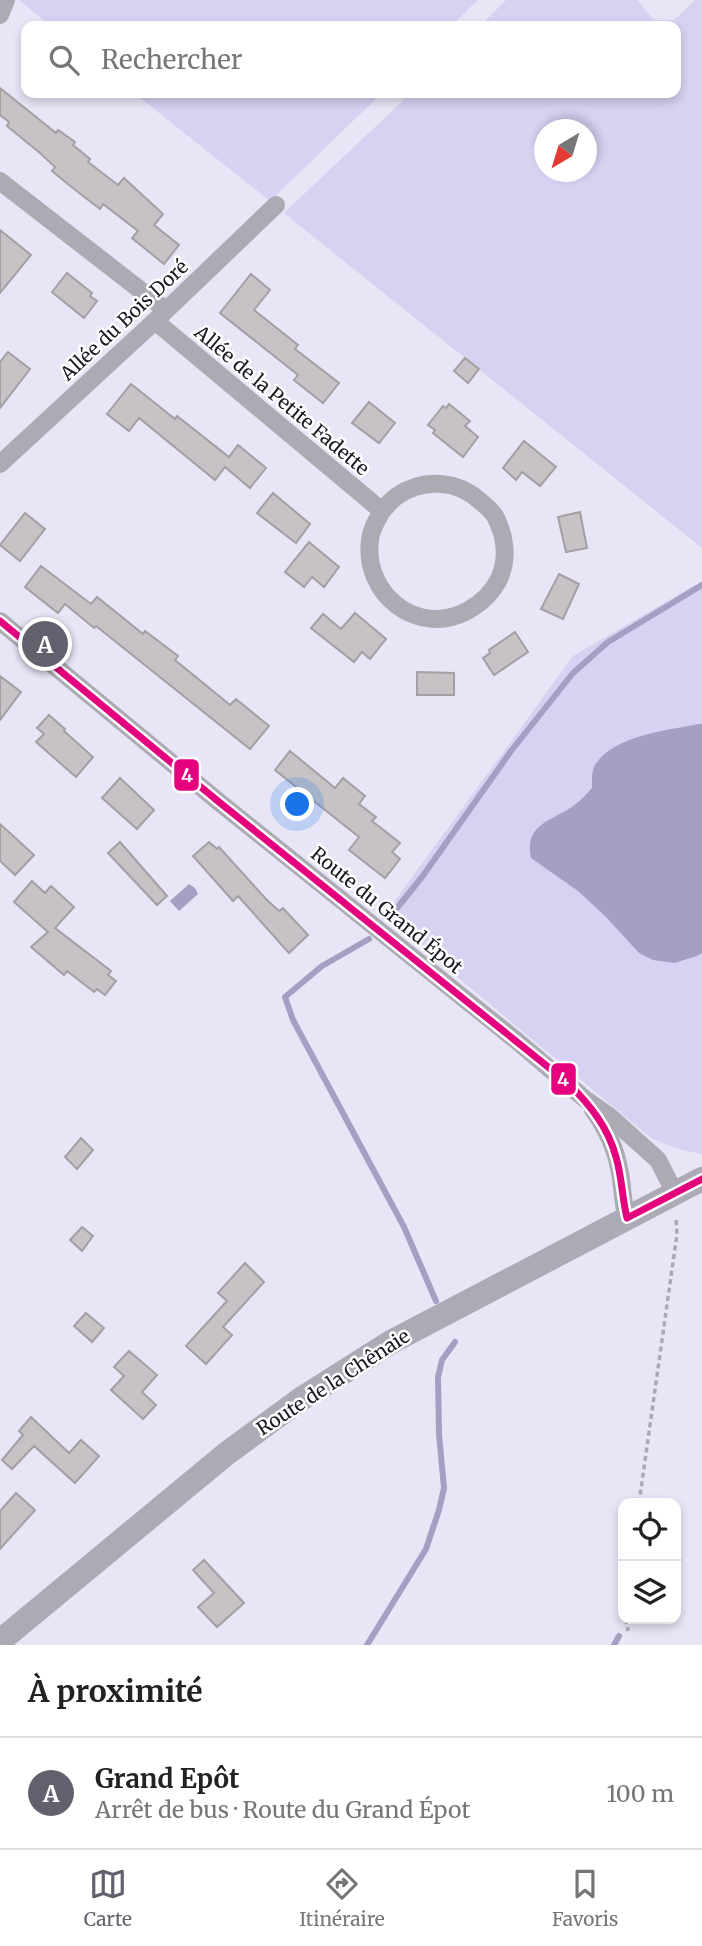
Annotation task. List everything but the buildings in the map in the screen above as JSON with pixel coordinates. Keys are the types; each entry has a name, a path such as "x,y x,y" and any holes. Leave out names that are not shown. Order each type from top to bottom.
{"main road":[{"name":"Route de la Chênaie","path":"0,1641 216,1462 301,1399 391,1342 702,1179"}],"street":[{"path":"0,15 6,0"},
{"name":"Allée de la Petite Fadette","path":"0,181 160,316 382,511"},
{"name":"Allée du Bois Doré","path":"0,464 276,205"},
{"path":"429,483 447,484 471,492 493,513 502,532 505,552 502,572 496,585 480,604 456,617 422,618 403,610 383,592 372,573 369,542 373,527 382,511 396,496 429,483"},
{"name":"Route du Grand Épot","path":"0,621 229,810 609,1116 658,1160 672,1195"},
{"name":"Route du Grand Épot","path":"585,1099 605,1126 615,1151 627,1218"}],"path":[{"path":"640,1498 677,1234 672,1195"},
{"path":"627,1624 628,1631"}],"shaded area":[{"path":"19,0 478,0 456,21 45,21"},
{"path":"506,0 637,0 654,20 674,20 695,0 702,0 702,548 284,213 406,98 681,98 681,21 485,21"},
{"path":"140,98 377,98 270,201"},
{"path":"702,581 702,1154 652,1139 384,916 573,656"},
{"path":"702,724 702,953 674,963 653,960 639,953 578,891 531,858 531,840 538,828 574,806 592,788 594,768 606,753 644,735"},
{"path":"189,884 198,894 179,911 170,901"}],"waterway":[{"path":"389,918 422,877 511,751 573,673 608,642 702,585"},
{"path":"369,939 322,966 285,997 293,1020 404,1227 436,1301"},
{"path":"367,1645 426,1549 439,1510 444,1488 438,1377 442,1360 455,1342"},
{"path":"614,1645 619,1636"}],"transit line":[{"name":"4","path":"0,621 219,802 568,1083 591,1108 613,1146 627,1218 702,1179"}],"place":[{"name":"Grand Epôt","path":"45,644"}]}
